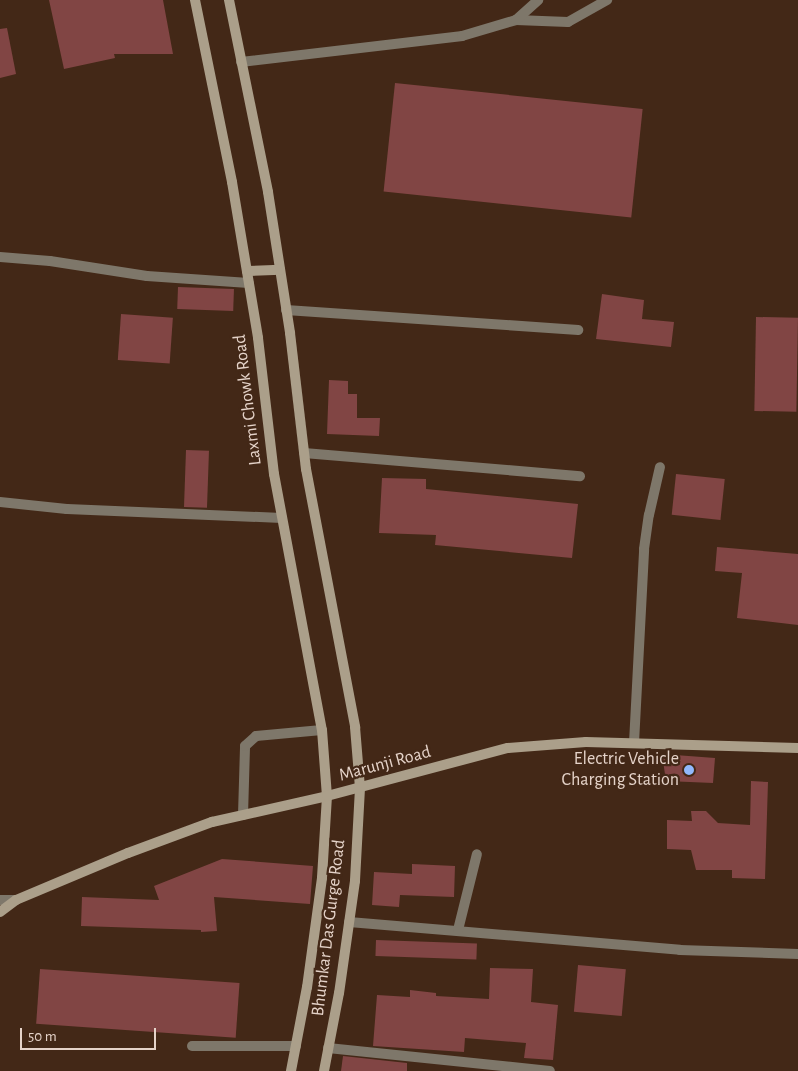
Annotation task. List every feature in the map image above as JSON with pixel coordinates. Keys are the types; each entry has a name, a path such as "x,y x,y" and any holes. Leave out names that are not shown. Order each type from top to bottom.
{"main road":[{"name":"Laxmi Chowk Road","path":"195,0 232,182 247,271 258,338 274,474 322,730 327,796"},
{"path":"229,0 280,270 304,454 354,727 360,788"},
{"path":"247,271 280,270"},
{"name":"Marunji Road","path":"0,912 16,900 128,853 212,822 360,788 508,748 586,742 798,748"},
{"name":"Bhumkar Das Gurge Road","path":"324,1071 355,880 360,788"},
{"name":"Bhumkar Das Gurge Road","path":"291,1071 322,878 327,796"}],"street":[{"path":"516,20 538,0"},
{"path":"242,62 462,36 516,20 568,22 607,0"},
{"path":"0,257 50,261 147,276 249,284"},
{"path":"286,310 578,330"},
{"path":"304,454 580,476"},
{"path":"634,743 644,549 649,515 660,467"},
{"path":"0,502 67,509 282,518"},
{"path":"243,815 245,746 256,736 322,730"},
{"path":"458,930 477,854"},
{"path":"0,900 16,900"},
{"path":"349,922 680,950 798,954"},
{"path":"192,1046 296,1046"},
{"path":"328,1048 550,1071"}],"building":[{"path":"49,0 163,0 173,54 114,54 115,58 64,69"},
{"path":"7,28 16,74 0,78 0,29"},
{"path":"395,83 643,109 631,217 384,191"},
{"path":"178,287 234,289 233,311 177,309"},
{"path":"602,294 644,300 642,319 674,322 671,347 596,339"},
{"path":"121,314 173,318 170,364 118,360"},
{"path":"756,317 798,318 796,412 754,411"},
{"path":"329,380 348,381 348,394 357,394 357,418 380,418 379,436 327,434"},
{"path":"186,450 209,451 207,508 184,507"},
{"path":"676,474 725,479 720,520 672,515"},
{"path":"382,478 426,479 426,489 578,504 572,558 435,545 436,535 379,533"},
{"path":"717,547 798,554 798,625 737,618 742,573 715,571"},
{"name":"Electric Vehicle Charging Station","path":"662,754 715,758 713,783 666,781"},
{"path":"751,781 768,782 765,879 732,878 732,870 696,870 691,850 667,849 667,820 692,821 691,811 706,811 718,823 750,825"},
{"path":"222,859 313,866 310,904 214,897 217,931 201,932 201,930 81,926 82,897 159,900 154,886"},
{"path":"412,864 455,866 454,897 400,895 399,907 372,905 374,872 412,874"},
{"path":"376,940 477,944 476,960 375,956"},
{"path":"578,965 626,969 622,1016 574,1012"},
{"path":"490,968 533,969 531,1002 558,1005 553,1060 524,1058 526,1043 465,1038 464,1052 373,1046 377,995 410,997 410,990 436,993 436,996 489,999"},
{"path":"40,969 240,983 236,1038 36,1024"},
{"path":"343,1056 407,1063 407,1071 341,1071"}],"place":[{"name":"Electric Vehicle Charging Station","path":"689,770"}]}
